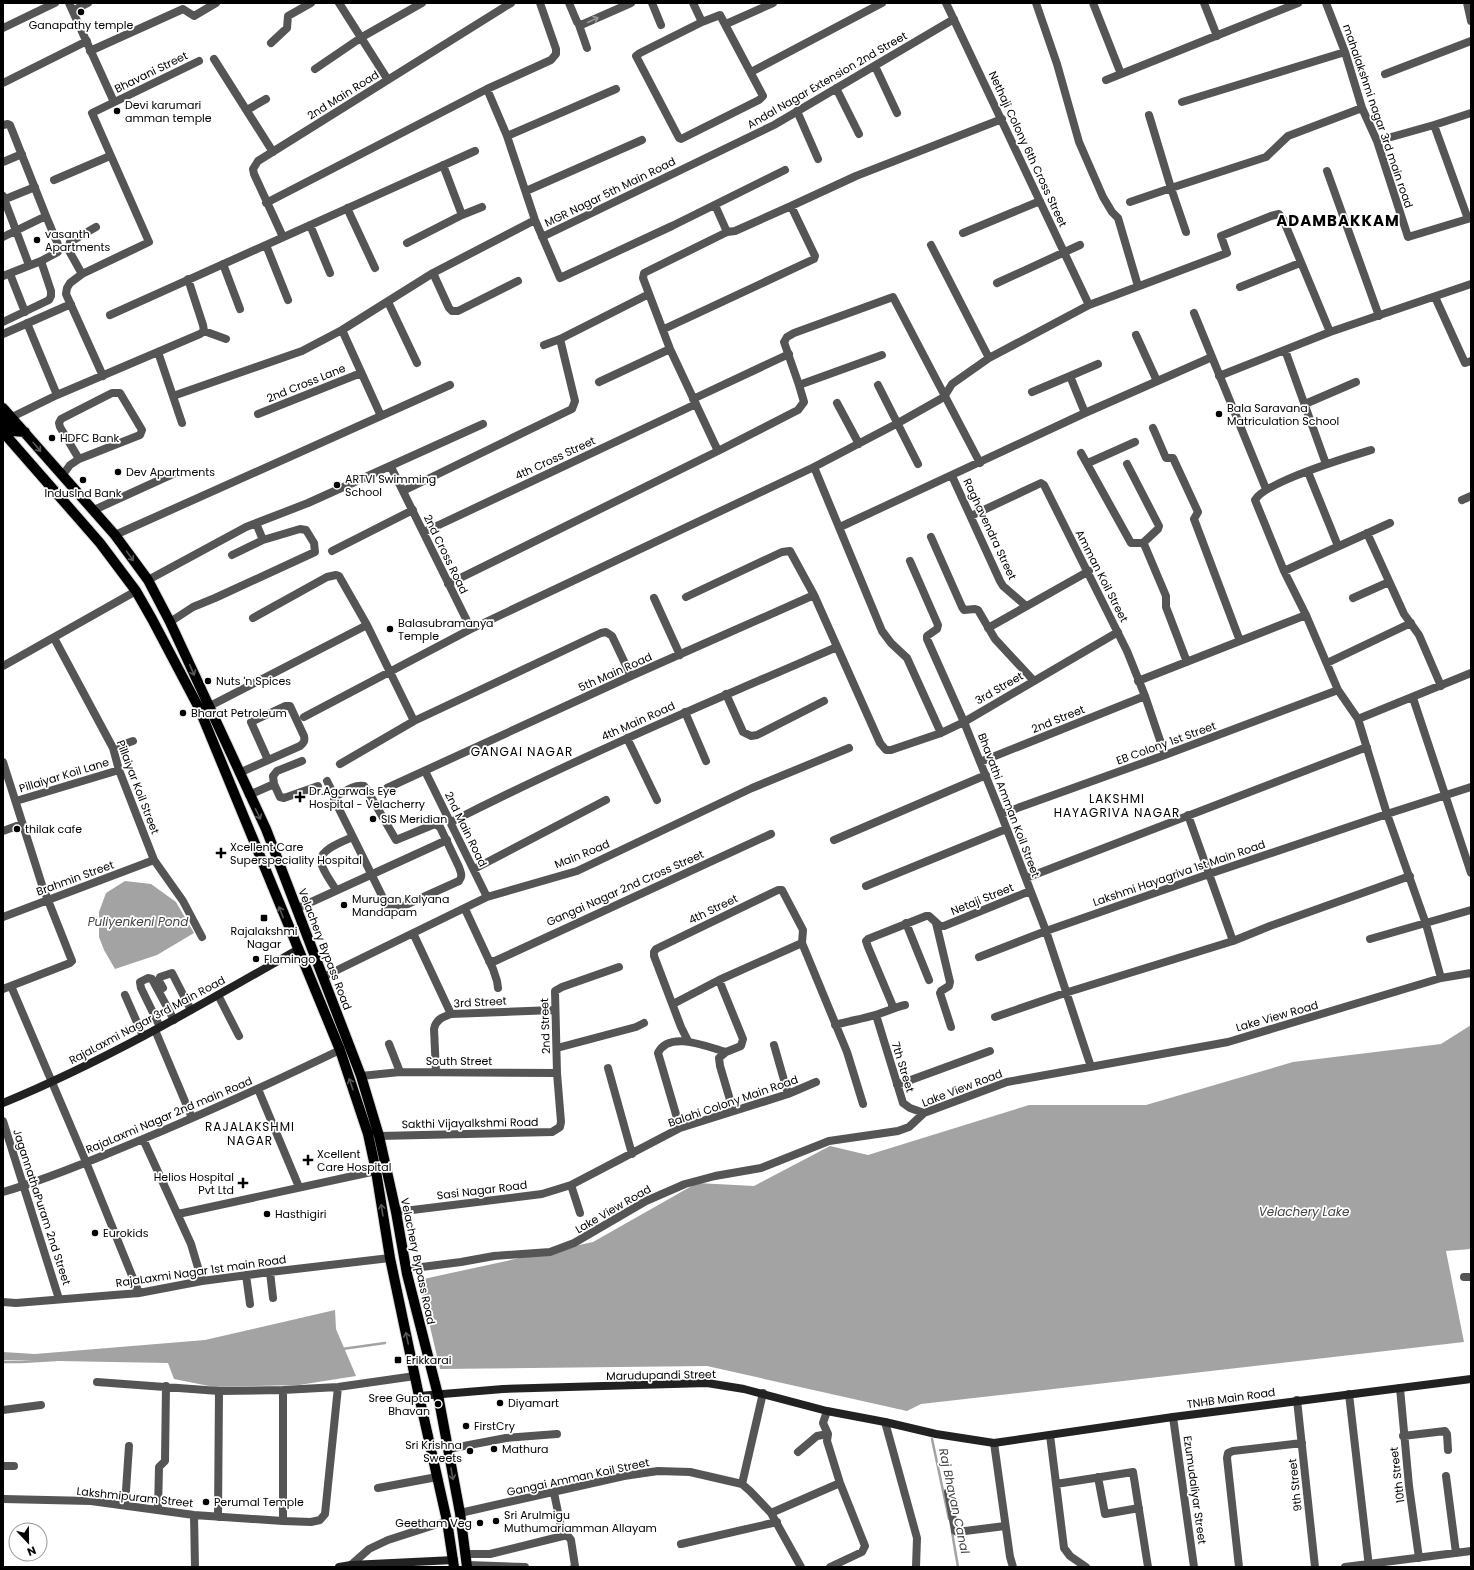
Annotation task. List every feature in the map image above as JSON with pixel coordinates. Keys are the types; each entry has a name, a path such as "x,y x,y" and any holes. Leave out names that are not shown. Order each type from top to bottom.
{"main road":[{"name":"Velachery Bypass Road","path":"3,408 7,419 25,432 62,476 94,510 115,535 148,580 170,622 204,709 250,835 340,1050 368,1134 376,1171 390,1258 414,1376 448,1521 454,1564"},
{"name":"Velachery Bypass Road","path":"3,432 100,543 136,591 239,773 266,829 361,1076 379,1136 396,1212 406,1269 438,1395 460,1513 467,1566"},
{"path":"250,835 266,829"}],"street":[{"path":"3,28 56,3"},
{"path":"88,3 72,6 87,40 90,51 114,102"},
{"path":"90,51 183,9 194,16 216,3"},
{"path":"271,43 287,28 288,16 311,3"},
{"path":"339,3 388,80"},
{"path":"314,69 362,37 422,3"},
{"name":"2nd Main Road","path":"283,237 266,203 254,174 253,169 258,161 510,3"},
{"path":"266,203 487,90 551,60 556,54 556,49 540,3"},
{"path":"569,3 587,48"},
{"path":"579,25 584,25 631,3"},
{"path":"652,3 661,25"},
{"path":"694,3 702,22"},
{"path":"726,24 773,3"},
{"path":"754,71 882,3"},
{"name":"Nethaji Colony 6th Cross Street","path":"946,3 1040,201 1066,252 1089,305"},
{"path":"1036,3 1058,64 1079,142 1103,197 1112,212 1118,218 1138,286"},
{"path":"1093,3 1121,74"},
{"path":"1204,3 1217,36"},
{"path":"1106,80 1298,3"},
{"name":"mahalakshmi nagar 3rd main road","path":"1326,3 1345,52 1362,108 1377,141 1408,237 1469,219"},
{"path":"1468,3 1471,21"},
{"path":"720,15 754,71 762,94 761,98 681,139 679,138 636,56 702,22 720,15"},
{"name":"Andal Nagar Extension 2nd Street","path":"687,166 774,125 954,19"},
{"path":"3,83 87,40"},
{"path":"1385,74 1471,41"},
{"path":"1182,102 1345,52"},
{"path":"214,59 273,152"},
{"name":"Bhavani Street","path":"110,156 92,113 199,61"},
{"path":"875,66 897,112"},
{"path":"836,88 859,134"},
{"path":"507,136 616,89"},
{"path":"487,90 507,136 535,220 560,277 562,278 785,170"},
{"path":"247,110 266,99"},
{"path":"1130,202 1266,157 1288,136 1362,108"},
{"path":"797,111 818,159"},
{"path":"1377,141 1471,113"},
{"path":"1149,114 1186,232"},
{"path":"718,452 670,349 643,278 644,274 727,232 735,231 856,176 1002,119"},
{"path":"3,125 10,125 59,249 56,253 41,261 7,275 25,312"},
{"path":"1434,125 1469,219"},
{"path":"526,191 642,140"},
{"path":"110,315 475,151"},
{"path":"3,162 22,154"},
{"path":"54,180 110,156 148,242 82,274 70,283 67,288 66,294 103,376"},
{"path":"442,165 462,215"},
{"name":"MGR Nagar 5th Main Road","path":"542,236 687,166"},
{"path":"1327,171 1379,316"},
{"path":"29,265 3,198 35,187"},
{"path":"963,233 1040,201"},
{"path":"715,205 727,232"},
{"path":"664,330 815,258 791,206"},
{"path":"407,242 462,215 482,207"},
{"path":"347,208 375,268"},
{"path":"304,717 471,629 814,468 898,424 944,397 952,384 989,358 1089,305 1227,253 1221,236 1279,214 1283,219 1300,263 1330,332"},
{"path":"3,237 46,216"},
{"path":"173,396 302,351 342,330 433,273 535,220"},
{"path":"310,225 330,273"},
{"path":"82,274 68,249 68,246 70,242 96,227"},
{"path":"266,245 288,300"},
{"path":"930,245 989,358"},
{"path":"997,283 1080,245"},
{"path":"3,322 46,302 51,296 51,291 41,261"},
{"path":"1240,287 1300,263"},
{"path":"223,264 240,309"},
{"path":"433,273 449,308 452,311 458,311 518,281"},
{"path":"188,279 204,331"},
{"path":"1219,376 1330,332 1471,284"},
{"path":"544,345 560,339 649,294"},
{"path":"448,584 718,452 798,410 804,402 784,342 787,337 794,333 893,297 944,397 980,462"},
{"path":"1435,297 1465,363 1471,361"},
{"path":"388,302 417,363"},
{"path":"3,334 71,304"},
{"path":"1194,314 1266,489"},
{"path":"27,323 57,395"},
{"path":"342,330 381,416"},
{"path":"204,331 226,339"},
{"path":"7,419 57,395 204,331"},
{"path":"1136,335 1157,381"},
{"path":"403,491 572,409 575,402 560,339"},
{"path":"600,382 670,349"},
{"path":"1285,350 1326,464"},
{"path":"158,352 182,423"},
{"name":"4th Cross Street","path":"424,532 789,354"},
{"path":"799,385 882,355"},
{"path":"840,527 1085,413 1212,357"},
{"path":"1032,392 1098,364"},
{"name":"2nd Cross Lane","path":"258,414 362,373"},
{"path":"1070,376 1085,413"},
{"path":"1305,404 1356,382"},
{"path":"115,535 450,385"},
{"path":"878,385 918,464"},
{"path":"62,476 70,465 79,459 142,433 142,430 120,393 112,393 61,419 59,423 60,427 79,459"},
{"path":"837,403 859,444"},
{"path":"148,580 256,523 308,503 391,467 483,424"},
{"path":"1153,428 1166,458 1173,458 1198,512 1194,519 1240,641"},
{"path":"1088,463 1135,442"},
{"path":"1371,450 1326,464 1266,489 1255,500 1284,570 1306,614 1338,690 1358,719 1387,814 1426,924 1441,978"},
{"path":"1081,453 1088,463 1131,542 1135,544 1143,542 1158,529 1159,526 1127,464"},
{"name":"2nd Cross Road","path":"391,467 471,629"},
{"path":"814,468 840,527 882,631 891,643 907,658 941,733"},
{"path":"1308,472 1338,546"},
{"path":"94,510 175,473"},
{"name":"Raghavendra Street","path":"952,476 1000,582 1026,606"},
{"name":"Amman Koil Street","path":"971,516 1043,483 1081,560 1089,571 1127,651 1145,696 1165,755"},
{"path":"1462,500 1471,496"},
{"path":"332,551 413,510"},
{"path":"256,523 263,540"},
{"path":"1284,570 1390,523"},
{"path":"170,622 193,606 216,598 315,552 314,543 306,530 300,529 263,540 232,555"},
{"path":"1367,533 1404,614 1419,635 1441,686"},
{"path":"931,537 964,610 978,610 995,639 1034,681"},
{"path":"1143,542 1166,596 1166,607 1187,662"},
{"path":"686,597 787,550 792,553 814,595 837,647"},
{"name":"Bhavathi Amman Koil Street","path":"910,561 938,626 937,629 927,636 927,639 964,722 1002,814 1006,829 1046,931 1091,1067"},
{"path":"988,628 1089,571"},
{"path":"254,618 328,577 336,575 341,579 367,625 414,720"},
{"path":"1353,598 1389,582"},
{"path":"3,666 136,591"},
{"name":"5th Main Road","path":"387,788 631,676 814,595"},
{"path":"654,598 680,655"},
{"path":"1138,681 1306,614"},
{"path":"1327,663 1411,623"},
{"path":"204,709 367,625"},
{"path":"340,764 414,720 590,638 606,632 612,636 631,676"},
{"name":"3rd Street","path":"837,647 880,743 886,750 896,749 941,733 964,722 1118,632"},
{"name":"Pillaiyar Koil Street","path":"54,638 113,748 119,770 154,860 183,900 202,937"},
{"name":"4th Main Road","path":"451,822 524,785 627,738 837,647"},
{"path":"1358,719 1471,673"},
{"name":"EB Colony 1st Street","path":"1002,814 1338,690"},
{"path":"726,694 743,732 751,736 757,735 824,701"},
{"name":"2nd Street","path":"980,762 1145,696"},
{"path":"1412,698 1468,852 1471,873"},
{"path":"239,773 300,746 305,740 290,706 285,706 251,722 268,760"},
{"path":"685,712 706,761"},
{"path":"627,738 657,800"},
{"path":"113,748 133,740"},
{"path":"1026,878 1367,747"},
{"name":"Main Road","path":"323,977 487,897 577,871 752,788 849,748"},
{"path":"302,761 277,771 273,776 274,784 280,797 284,798 318,786"},
{"path":"3,766 16,801 47,900 72,961 7,988 52,1083 139,1293"},
{"name":"Pillaiyar Koil Lane","path":"16,801 119,770"},
{"name":"2nd Main Road","path":"425,771 487,897"},
{"path":"834,840 986,776"},
{"path":"326,781 335,797 334,802 372,873 387,906 394,909 401,907 459,881 462,874 440,827 435,824 396,840 364,786 356,786 335,797"},
{"path":"249,795 274,784"},
{"name":"Lakshmi Hayagriva 1st Main Road","path":"979,957 1046,931 1209,874 1471,787"},
{"path":"474,869 606,800"},
{"path":"1188,815 1233,941"},
{"path":"3,831 22,824"},
{"path":"866,886 1006,829"},
{"name":"Gangai Nagar 2nd Cross Street","path":"489,961 495,961 557,931 771,834"},
{"path":"336,890 320,861 322,855 328,850 353,837"},
{"path":"296,909 447,840"},
{"name":"Brahmin Street","path":"3,917 154,860"},
{"path":"995,1017 1065,992 1233,941 1270,926 1410,876"},
{"name":"4th Street","path":"673,1004 654,956 656,949 778,890 782,890 803,930 802,943"},
{"name":"Netaji Street","path":"939,925 1030,891"},
{"path":"465,909 489,961 497,981 498,988"},
{"path":"1370,939 1471,910"},
{"path":"892,1008 892,1004 866,943 870,937 929,916 939,925 950,982 950,986 940,993 951,1027"},
{"path":"906,923 929,980"},
{"path":"414,933 451,1014"},
{"path":"688,1041 681,1027 673,1004 719,980 802,943 847,1052 863,1104"},
{"name":"RajaLaxmi Nagar 3rd Main Road","path":"3,1103 52,1083 157,1029 297,950"},
{"name":"2nd Street","path":"560,1127 561,1122 554,1010 555,991 556,989 619,967"},
{"path":"176,1018 159,981 160,977 172,972 191,1010"},
{"name":"Lake View Road","path":"406,1269 494,1256 550,1252 574,1244 646,1201 685,1184 715,1176 761,1168 829,1141 898,1131 909,1127 924,1113 1007,1082 1228,1042 1441,978 1471,973"},
{"path":"176,1018 152,979 148,978 140,982 141,988 192,1118"},
{"path":"719,980 743,1039 741,1046 726,1052 720,1058 719,1062 733,1110"},
{"path":"125,995 143,1036"},
{"path":"218,995 239,1036"},
{"path":"835,1025 876,1015 892,1008 905,1005"},
{"name":"3rd Street","path":"436,1072 434,1053 435,1024 439,1019 451,1014 554,1010"},
{"name":"7th Street","path":"876,1015 903,1103 910,1108 924,1113"},
{"path":"557,1048 636,1027 644,1022"},
{"path":"680,1128 658,1053 664,1045 688,1041 726,1052"},
{"path":"389,1044 400,1072"},
{"path":"774,1045 788,1094"},
{"name":"RajaLaxmi Nagar 2nd main Road","path":"3,1192 24,1186 144,1139 258,1089 340,1050"},
{"path":"897,1085 990,1052"},
{"path":"608,1068 632,1154"},
{"name":"South Street","path":"361,1076 400,1072 557,1073"},
{"name":"Balahi Colony Main Road","path":"571,1185 680,1128 733,1110 788,1094 816,1082"},
{"path":"258,1089 299,1187"},
{"name":"JagannathaPuram 2nd Street","path":"3,1121 59,1299"},
{"name":"Sakthi Vijayalkshmi Road","path":"379,1136 552,1132 560,1127"},
{"path":"144,1139 191,1244 202,1281"},
{"path":"178,1214 376,1171"},
{"path":"571,1185 580,1213"},
{"name":"Sasi Nagar Road","path":"396,1212 542,1194 571,1185"},
{"name":"RajaLaxmi Nagar 1st main Road","path":"3,1302 16,1303 139,1293 202,1281 390,1258"},
{"path":"270,1272 273,1298"},
{"path":"246,1275 250,1304"},
{"path":"97,1382 219,1391 283,1390 338,1387 414,1376"},
{"name":"TNHB Main Road","path":"994,1443 1297,1400 1471,1379"},
{"name":"Marudupandi Street","path":"419,1396 503,1389 707,1383 763,1393 826,1411 885,1422 936,1434 994,1443"},
{"path":"158,1510 159,1467 165,1461 166,1386"},
{"name":"Lakshmipuram Street","path":"3,1499 91,1501 218,1517 311,1522 320,1520 325,1514 338,1387"},
{"name":"10th Street","path":"1400,1388 1403,1436 1420,1558"},
{"path":"283,1390 283,1521"},
{"path":"218,1517 219,1391"},
{"path":"763,1393 742,1484 771,1513 801,1567"},
{"path":"1349,1394 1369,1566"},
{"name":"9th Street","path":"1297,1400 1315,1567"},
{"path":"3,1410 41,1405"},
{"path":"826,1411 823,1423 828,1434 827,1441 840,1483 865,1546 862,1552 830,1567"},
{"name":"Ezumudaliyar Street","path":"1173,1417 1194,1567"},
{"path":"885,1422 916,1536 916,1567"},
{"path":"1403,1436 1444,1431 1447,1434 1448,1450"},
{"path":"448,1449 506,1438 557,1434"},
{"path":"798,1452 817,1436 828,1434"},
{"path":"1050,1435 1064,1548 1070,1556 1086,1567"},
{"path":"994,1443 1005,1526 1013,1567"},
{"path":"1239,1567 1227,1458 1228,1453 1233,1451 1302,1443"},
{"path":"124,1505 130,1446"},
{"path":"3,1466 14,1466"},
{"name":"Gangai Amman Koil Street","path":"460,1513 624,1476 658,1471 690,1472 742,1484"},
{"path":"1056,1484 1133,1472 1148,1567"},
{"path":"1446,1476 1456,1553"},
{"path":"378,1488 437,1477"},
{"path":"1098,1477 1105,1514 1139,1508"},
{"path":"771,1513 840,1483"},
{"path":"554,1492 563,1536"},
{"path":"948,1492 955,1531 1005,1526"},
{"path":"194,1514 195,1567"},
{"path":"351,1565 369,1549 388,1540 448,1521"},
{"path":"681,1544 777,1522"},
{"path":"465,1554 490,1554 568,1536 571,1540 574,1567"},
{"path":"1345,1567 1369,1566 1471,1552"},
{"path":"339,1567 351,1565 454,1564"},
{"path":"467,1566 525,1567"}],"water":[{"name":"Puliyenkeni Pond","path":"125,881 151,884 176,902 194,933 157,955 115,969 104,950 99,937 99,912 106,893"},
{"name":"Velachery Lake","path":"1471,1025 1471,1249 1446,1251 1464,1342 921,1404 907,1411 707,1366 440,1369 419,1280 593,1242 697,1183 754,1186 830,1146 868,1155 1029,1105 1146,1105 1293,1062 1441,1044"},
{"path":"335,1310 336,1329 356,1376 299,1385 214,1387 174,1379 168,1363 3,1360 3,1352 35,1354 205,1340"}],"waterway":[{"path":"342,1349 385,1343"},
{"path":"3,1362 56,1360"},
{"name":"Raj Bhavan Canal","path":"932,1439 949,1519"},
{"name":"Raj Bhavan Canal","path":"952,1532 958,1567"}],"place":[{"name":"Ganapathy temple","path":"81,12"},
{"name":"Devi karumari amman temple","path":"117,111"},
{"name":"vasanth Apartments","path":"37,240"},
{"name":"Bala Saravana Matriculation School","path":"1219,414"},
{"name":"HDFC Bank","path":"52,438"},
{"name":"Dev Apartments","path":"118,472"},
{"name":"IndusInd Bank","path":"83,480"},
{"name":"ARTVI Swimming School","path":"337,485"},
{"name":"Balasubramanya Temple","path":"390,629"},
{"name":"Nuts 'n Spices","path":"208,681"},
{"name":"Bharat Petroleum","path":"183,713"},
{"name":"Dr.Agarwals Eye Hospital - Velacherry","path":"300,797"},
{"name":"SIS Meridian","path":"373,819"},
{"name":"thilak cafe","path":"17,829"},
{"name":"Xcellent Care Superspeciality Hospital","path":"221,853"},
{"name":"Murugan Kalyana Mandapam","path":"344,905"},
{"name":"Rajalakshmi Nagar","path":"264,918"},
{"name":"Flamingo","path":"256,959"},
{"name":"Xcellent Care Hospital","path":"308,1160"},
{"name":"Helios Hospital Pvt Ltd","path":"243,1183"},
{"name":"Hasthigiri","path":"267,1214"},
{"name":"Eurokids","path":"95,1233"},
{"name":"Erikkarai","path":"398,1360"},
{"name":"Diyamart","path":"500,1403"},
{"name":"Sree Gupta Bhavan","path":"438,1404"},
{"name":"FirstCry","path":"466,1426"},
{"name":"Mathura","path":"494,1449"},
{"name":"Sri Krishna Sweets","path":"470,1451"},
{"name":"Perumal Temple","path":"206,1502"},
{"name":"Sri Arulmigu Muthumariamman Allayam","path":"496,1521"},
{"name":"Geetham Veg","path":"480,1523"}],"district":[{"name":"ADAMBAKKAM","path":"1338,221"},
{"name":"GANGAI NAGAR","path":"522,752"},
{"name":"LAKSHMI HAYAGRIVA NAGAR","path":"1117,806"},
{"name":"RAJALAKSHMI NAGAR","path":"250,1134"}]}
